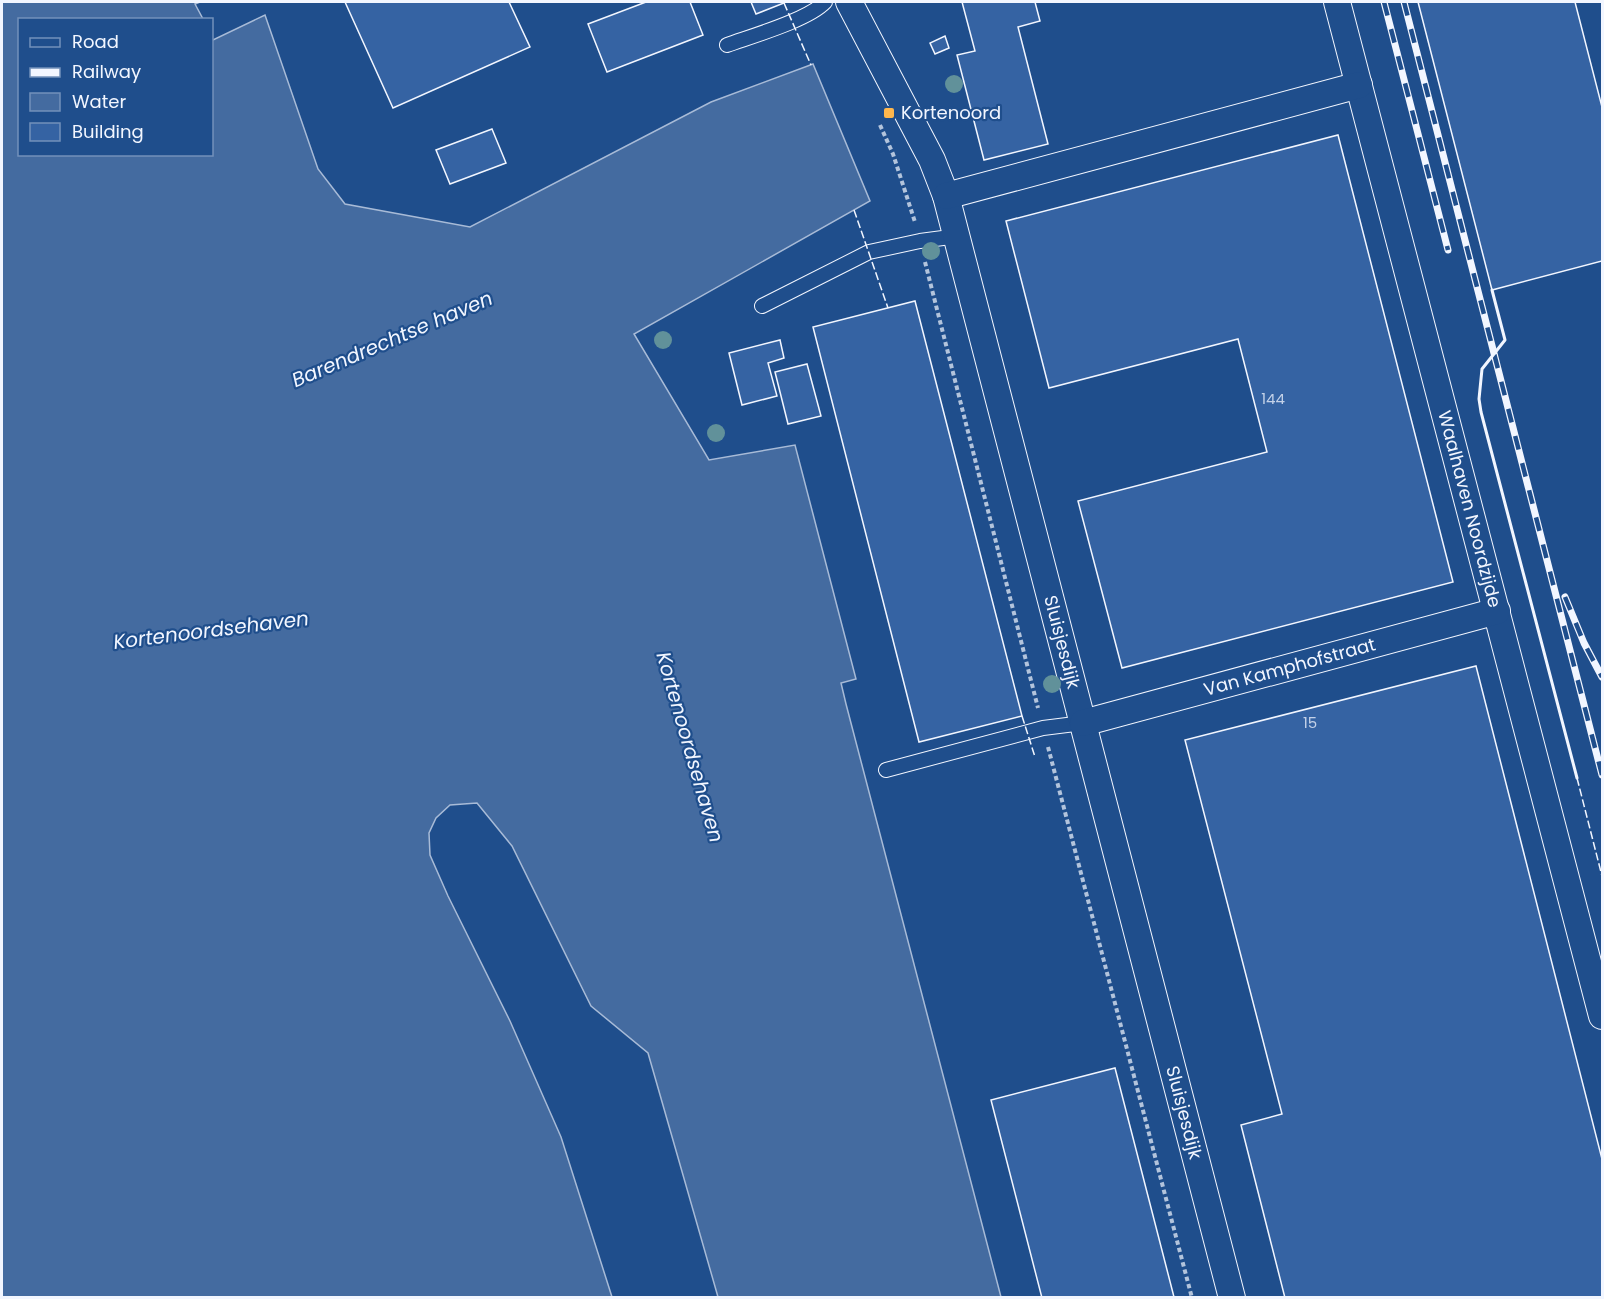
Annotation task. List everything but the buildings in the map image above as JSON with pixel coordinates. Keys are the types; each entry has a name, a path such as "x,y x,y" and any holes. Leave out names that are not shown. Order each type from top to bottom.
{"street":[{"name":"Sluisjesdijk","path":"849,2 932,160 958,236 1232,1298"},
{"name":"Waalhaven Noordzijde","path":"1337,2 1497,612 1597,970 1602,1016"},
{"path":"946,196 1359,85"},
{"name":"Van Kamphofstraat","path":"1083,723 1497,612"}],"lane":[{"path":"727,45 792,21 820,7 825,2"},
{"path":"762,306 869,252 920,241 958,236"},
{"path":"886,770 1043,728 1083,723"}],"path":[{"path":"877,118 893,154 920,241 1043,728 1192,1298"}],"water":[{"path":"2,2 200,2 195,4 202,18 18,18 18,156 213,156 213,40 265,15 318,169 345,204 470,227 711,102 813,64 870,201 634,334 709,460 795,445 856,679 841,683 846,704 1001,1297 718,1297 648,1053 591,1006 512,846 477,803 450,805 436,818 429,833 430,855 510,1021 561,1137 612,1297 2,1297"}],"railway":[{"path":"1384,2 1448,250"},
{"path":"1404,2 1602,775"},
{"path":"1565,597 1584,643 1602,677"}],"fence":[{"path":"784,3 811,65"},
{"path":"854,210 888,308"},
{"path":"1022,716 1035,757"},
{"path":"1577,778 1602,876"}],"wall":[{"path":"1492,290 1505,340 1482,369 1479,399 1481,412 1577,778"}],"place":[{"name":"Kortenoord","path":"889,113"}],"water label":[{"name":"Barendrechtse haven","path":"392,339"},
{"name":"Kortenoordsehaven","path":"211,630"},
{"name":"Kortenoordsehaven","path":"690,747"}]}
